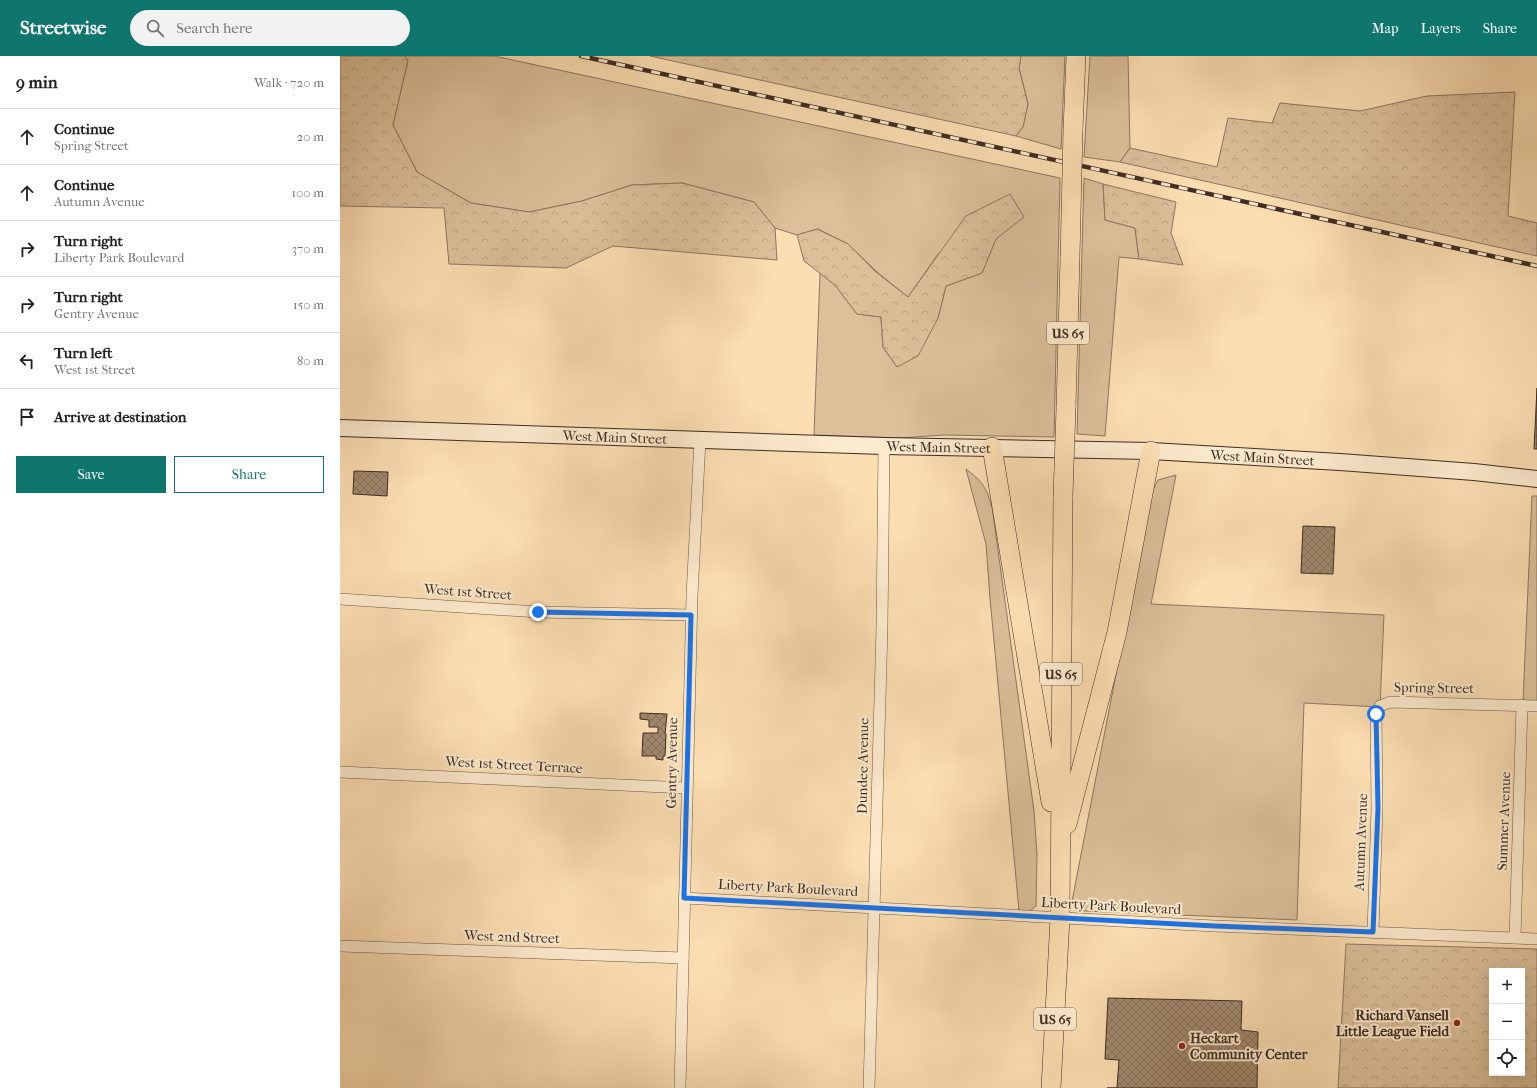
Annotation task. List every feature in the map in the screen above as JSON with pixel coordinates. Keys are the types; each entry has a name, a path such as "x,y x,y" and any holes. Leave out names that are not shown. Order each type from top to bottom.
{"highway":[{"name":"US 65","path":"1051,1088 1060,918 1059,853 1063,496 1076,56"},
{"path":"992,447 1059,853"},
{"path":"1059,853 1117,632 1151,451"}],"main road":[{"name":"West Main Street","path":"340,428 884,446 1151,451 1379,465 1537,478"}],"street":[{"name":"Gentry Avenue","path":"680,1088 691,615 700,440"},
{"name":"Dundee Avenue","path":"868,1088 882,627 884,446"},
{"name":"West 1st Street","path":"340,599 538,612 691,615"},
{"name":"Spring Street","path":"1377,753 1376,714 1380,706 1385,703 1537,706"},
{"name":"Summer Avenue","path":"1515,938 1522,706"},
{"name":"Autumn Avenue","path":"1373,932 1378,808 1377,753"},
{"name":"West 1st Street Terrace","path":"340,772 687,788"},
{"name":"Liberty Park Boulevard","path":"684,898 1060,918 1537,939"},
{"name":"West 2nd Street","path":"340,946 683,958"}],"green space":[{"path":"340,56 404,56 408,60 393,125 417,172 471,203 529,212 582,201 632,185 682,183 754,202 775,228 777,260 613,246 566,268 449,264 444,208 340,206"},
{"path":"404,56 494,56 1060,178 1054,437 943,435 900,438 814,435 820,273 835,285 857,314 881,317 883,347 897,367 938,318 946,286 982,273 996,239 1023,217 938,254 908,297 877,272 848,244 818,229 797,235 775,228 754,202 682,183 632,185 582,201 529,212 471,203 417,172 393,125 408,60"},
{"path":"650,56 1021,56 1019,68 1028,104 1023,127 1016,136"},
{"path":"1021,56 1065,56 1061,149 1016,136 1023,127 1028,104 1019,68"},
{"path":"1090,56 1128,56 1130,148 1120,162 1084,157"},
{"path":"1515,92 1508,216 1537,223 1537,256 1120,162 1130,148 1217,167 1228,118 1272,123 1280,103 1360,111 1427,96"},
{"path":"1084,178 1103,184 1105,220 1135,228 1139,259 1119,257 1105,436 1077,434"},
{"path":"1103,184 1176,202 1171,233 1183,265 1139,259 1135,228 1105,220"},
{"path":"1010,194 1024,217 996,239 982,273 946,286 938,318 918,356 897,367 883,347 881,317 857,314 835,285 804,261 797,235 817,229 848,244 877,273 908,297 966,216"},
{"path":"966,469 983,485 988,494 992,507 1034,811 1037,855 1036,906 1030,911 1019,911 986,544"},
{"path":"1176,475 1151,604 1384,615 1380,707 1304,703 1297,920 1084,911 1076,908 1072,901 1151,494 1158,480"},
{"path":"1532,496 1537,496 1537,703 1523,702"},
{"path":"1346,944 1537,949 1537,1088 1338,1088"}],"building":[{"path":"1537,388 1537,449 1534,449"},
{"path":"354,471 388,472 387,496 353,494"},
{"path":"1303,526 1335,527 1333,574 1301,573"},
{"path":"640,713 667,714 665,756 663,756 663,760 656,759 656,756 642,756 643,733 658,733 658,727 649,727 649,720 640,719"},
{"name":"Heckart Community Center","path":"1108,998 1242,1001 1241,1030 1258,1032 1257,1088 1117,1088 1119,1060 1105,1059"}],"railway":[{"path":"581,56 1537,266"}],"place":[{"name":"Richard Vansell Little League Field","path":"1457,1023"},
{"name":"Heckart Community Center","path":"1182,1046"}],"route":[{"path":"538,612 691,615 684,898 1215,926 1373,932 1378,808 1376,714"}]}
